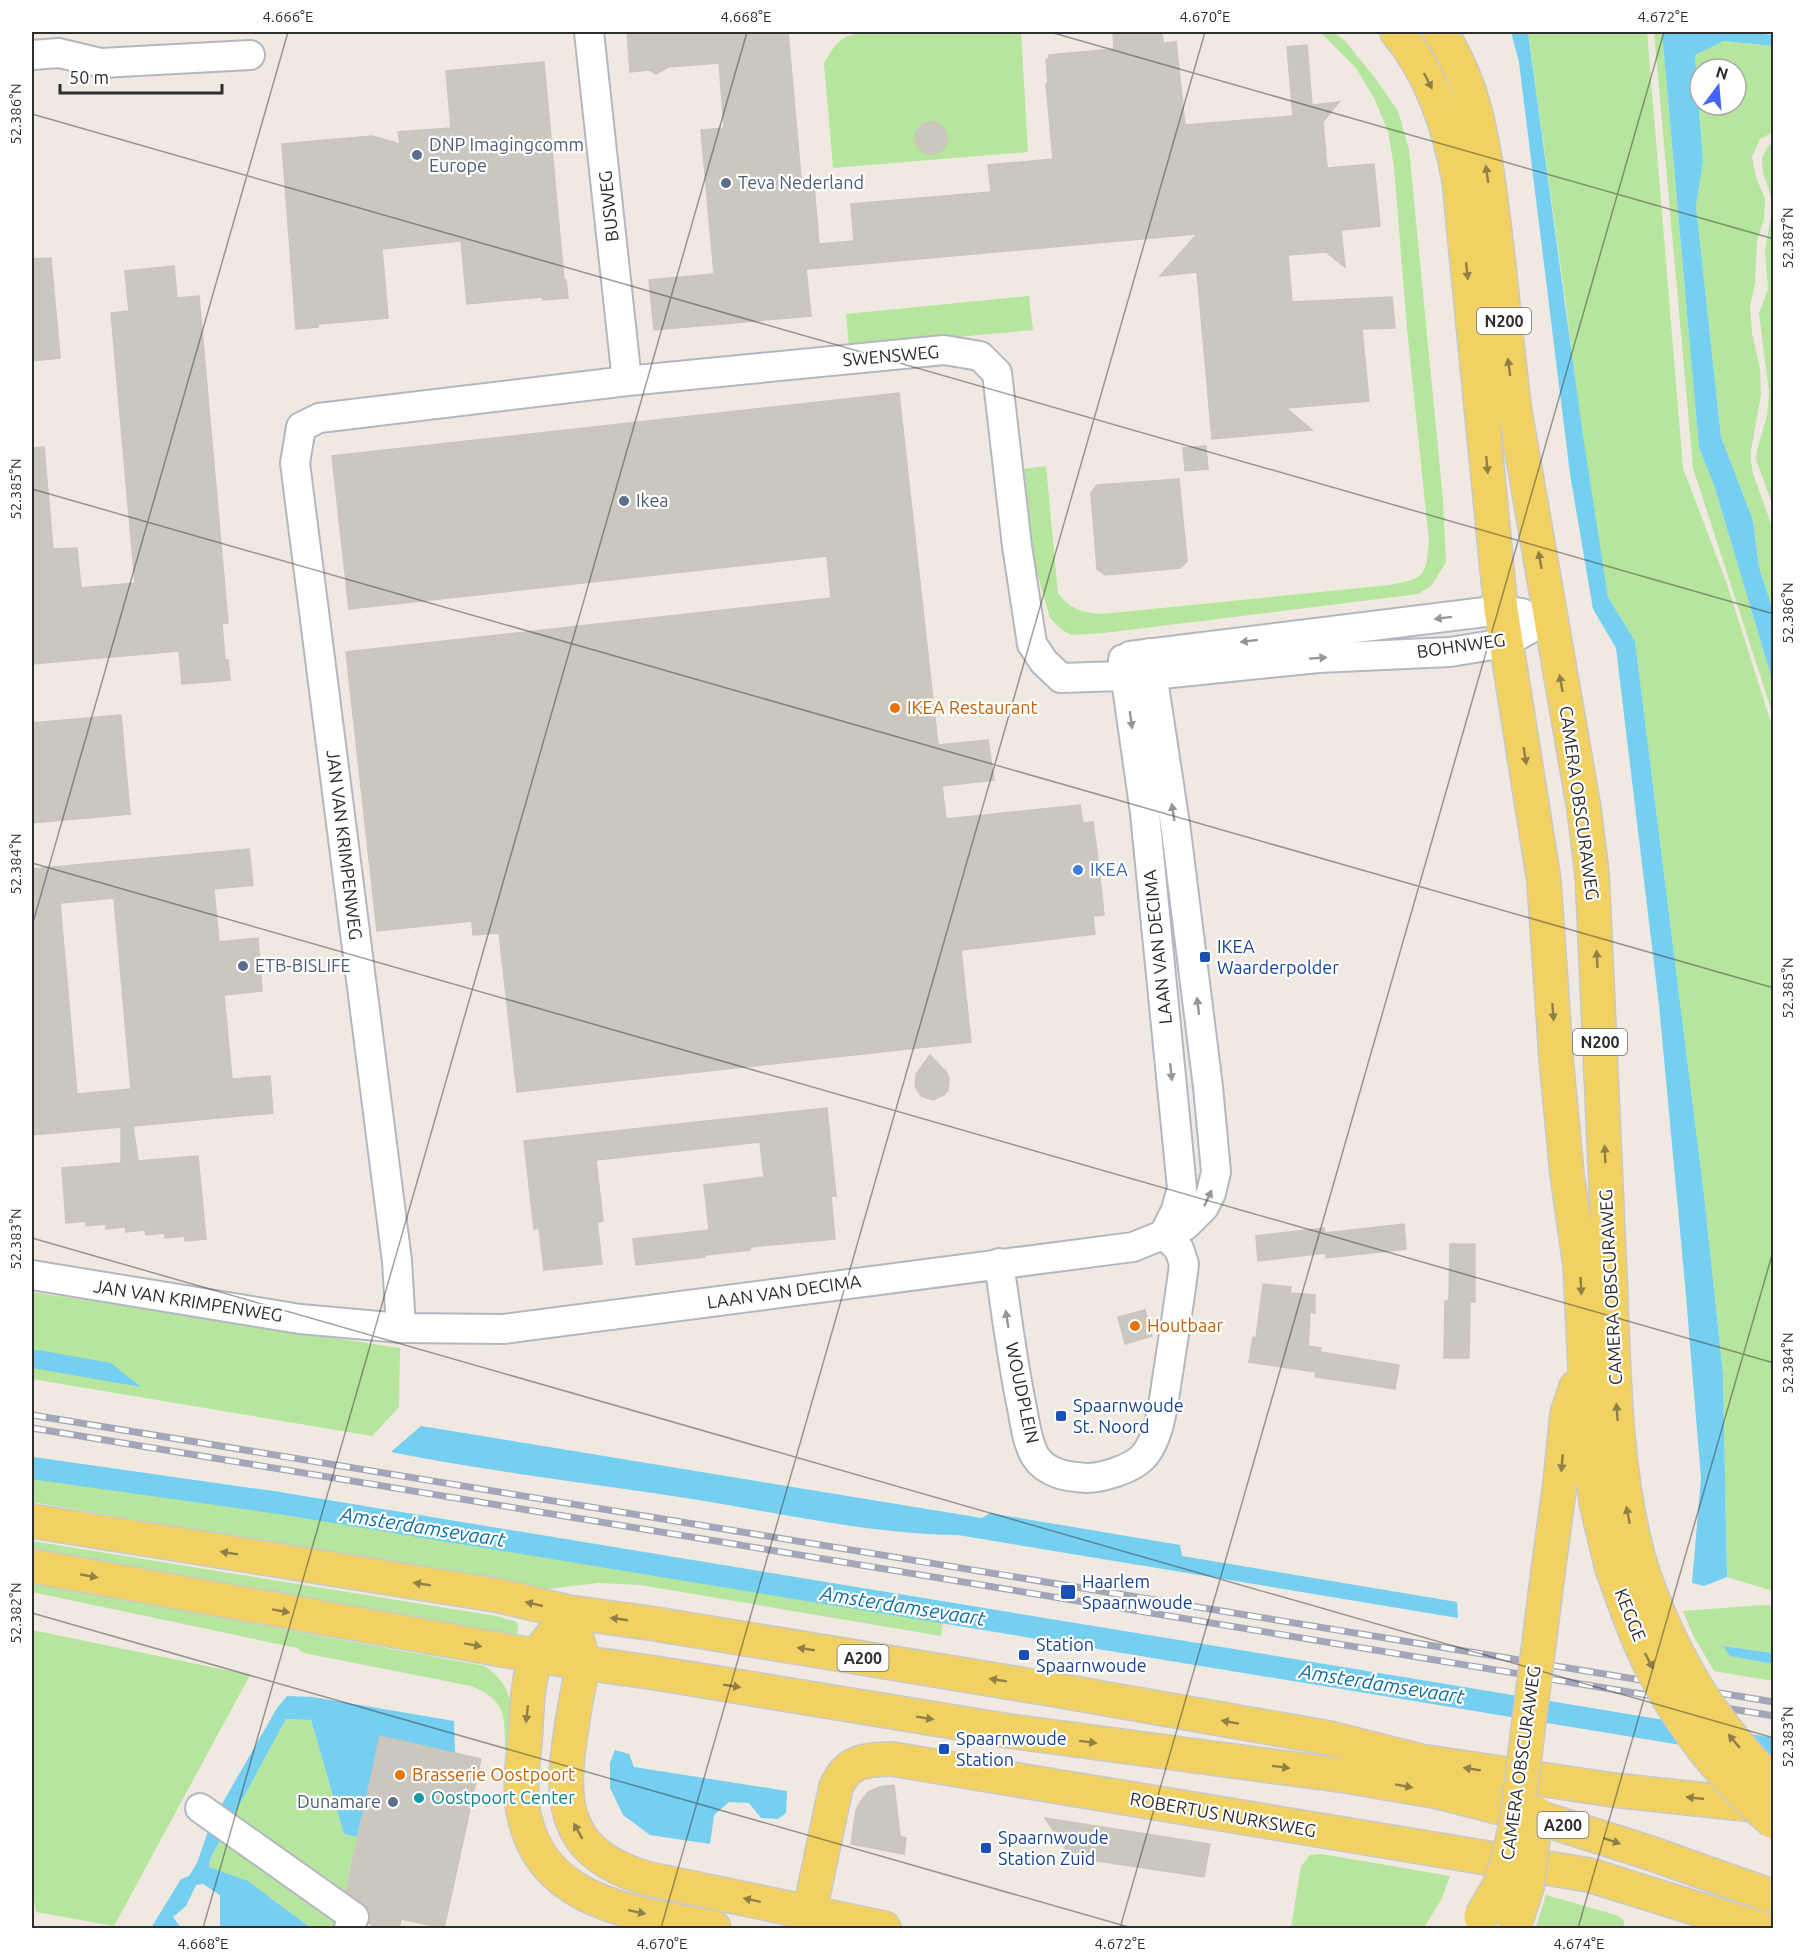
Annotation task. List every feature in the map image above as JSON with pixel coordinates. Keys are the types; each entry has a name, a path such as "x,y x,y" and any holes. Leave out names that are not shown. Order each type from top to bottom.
{"main road":[{"name":"CAMERA OBSCURAWEG","path":"1397,32 1414,54 1441,109 1449,133 1459,180 1505,644 1544,880 1556,1058 1567,1174 1580,1265 1584,1366 1567,1414 1560,1483 1559,1565 1532,1860 1527,1887 1514,1926"},
{"name":"CAMERA OBSCURAWEG","path":"1440,32 1464,77 1483,139 1498,254 1509,371 1584,809 1592,874 1613,1348 1621,1470 1608,1494 1576,1535 1559,1565 1516,1825 1499,1886 1477,1923"},
{"name":"KEGGE","path":"1584,1366 1589,1450 1597,1507 1625,1564 1651,1596 1679,1660 1704,1701 1727,1733 1773,1784"},
{"name":"KEGGE","path":"1621,1470 1628,1514 1625,1564 1647,1658 1677,1710 1711,1758 1773,1822"},
{"path":"32,1521 501,1596 568,1612"},
{"path":"32,1566 582,1663"},
{"path":"568,1612 537,1656 530,1685 522,1799 530,1834 538,1853 552,1871 566,1883 603,1903 714,1929"},
{"path":"568,1612 582,1663 566,1783 569,1813 584,1842 610,1864 635,1875 808,1920 884,1929"},
{"name":"A200","path":"568,1612 1056,1690 1329,1738 1420,1761 1613,1790 1773,1807"},
{"name":"A200","path":"582,1663 1009,1731 1346,1776 1438,1792 1540,1818 1650,1853 1773,1897"},
{"name":"ROBERTUS NURKSWEG","path":"808,1920 836,1787 842,1774 857,1763 892,1759 1589,1875 1759,1929"}],"street":[{"name":"BUSWEG","path":"589,32 627,381"},
{"path":"32,56 59,53 101,63 249,55"},
{"name":"SWENSWEG","path":"627,381 944,350 980,356 997,373 1017,546 1032,644 1044,662"},
{"name":"JAN VAN KRIMPENWEG","path":"32,1275 300,1319 401,1328 397,1261 295,463 301,427 320,418 627,381"},
{"name":"BOHNWEG","path":"1137,665 1501,610 1550,617"},
{"name":"BOHNWEG","path":"1044,662 1098,661 1197,670 1318,658 1450,652 1505,644 1550,617"},
{"name":"LAAN VAN DECIMA","path":"401,1328 504,1329 1133,1247 1185,1226 1204,1208 1211,1193 1216,1172 1209,1087 1161,734 1137,665"},
{"name":"LAAN VAN DECIMA","path":"1137,665 1145,813 1182,1188 1176,1210 1164,1234"},
{"name":"LAAN VAN DECIMA","path":"1161,734 1165,710 1172,694 1186,678 1197,670"},
{"name":"WOUDPLEIN","path":"999,1263 1023,1416 1035,1456 1045,1468 1073,1477 1099,1478 1122,1470 1142,1459 1154,1439 1164,1398 1184,1264 1179,1250 1164,1234"},
{"path":"214,1818 354,1917 349,1929"}],"green space":[{"path":"865,32 1021,32 1028,152 833,168 824,63 840,41"},
{"path":"1320,32 1334,32 1345,41 1375,78 1398,111 1409,149 1443,500 1446,562 1432,585 1418,594 1104,633 1071,635 1050,618 1035,566 1024,469 1046,466 1058,593 1067,603 1089,613 1102,614 1390,585 1417,577 1425,569 1429,541 1407,329 1394,167 1388,131 1374,98 1356,68"},
{"path":"1528,32 1647,32 1683,468 1727,584 1773,729 1773,1591 1727,1577 1723,1374 1704,1195 1635,641 1608,597 1589,505 1566,305"},
{"path":"1654,32 1662,32 1699,448 1714,485 1773,683 1773,715 1693,468"},
{"path":"1724,41 1773,46 1773,132 1760,139 1752,157 1756,177 1765,199 1764,219 1757,241 1755,284 1750,306 1752,333 1760,368 1761,395 1751,461 1753,474 1773,529 1773,610 1759,567 1753,520 1721,437 1696,206 1703,161 1700,117 1748,117 1748,57 1695,57 1695,55"},
{"path":"1773,143 1773,506 1756,460 1767,416 1769,392 1759,313 1768,289 1765,250 1772,211 1762,158 1769,145"},
{"path":"1029,296 1033,330 849,347 846,314"},
{"path":"32,1292 400,1348 399,1407 372,1436 32,1379"},
{"path":"32,1471 944,1617 941,1636 640,1585 598,1583 547,1589 32,1502"},
{"path":"32,1541 496,1616 518,1624 517,1638 32,1548"},
{"path":"32,1583 485,1666 503,1684 511,1704 510,1750 505,1750 505,1728 497,1703 483,1691 471,1686 304,1653 297,1648 32,1592"},
{"path":"1773,1606 1773,1653 1724,1646 1730,1656 1773,1664 1773,1681 1714,1671 1693,1635 1683,1611"},
{"path":"32,1630 250,1675 114,1926 36,1912 32,1888"},
{"path":"286,1719 311,1720 344,1834 357,1837 337,1928 311,1928 270,1897 209,1867 210,1859"},
{"path":"1322,1854 1450,1876 1442,1898 1424,1928 1291,1928 1301,1866 1310,1855"},
{"path":"1546,1895 1616,1915 1623,1919 1625,1928 1530,1928 1531,1926 1536,1927"}],"water":[{"path":"1511,32 1528,32 1583,436 1608,597 1635,641 1704,1195 1723,1374 1727,1577 1704,1586 1692,1583 1701,1478 1659,1005 1616,648 1593,609 1570,474 1519,62"},
{"path":"1662,32 1745,32 1773,35 1773,46 1724,41 1695,55 1695,57 1688,57 1688,117 1700,117 1703,161 1696,206 1721,437 1753,520 1759,567 1773,610 1773,683 1714,485 1699,448"},
{"path":"32,1349 111,1363 141,1387 32,1368"},
{"path":"421,1426 982,1518 990,1513 1180,1545 1182,1556 1457,1602 1458,1618 958,1535 857,1527 692,1499 466,1466 391,1452"},
{"path":"1723,1646 1773,1653 1773,1664 1730,1656"},
{"path":"287,1696 313,1697 454,1721 455,1753 380,1737 357,1837 344,1834 311,1720 286,1719 210,1859 209,1867 248,1881 311,1928 220,1928 220,1895 203,1884 196,1885 186,1906 173,1917 181,1928 151,1928 181,1879 189,1876 197,1863 211,1823 277,1708"},
{"path":"615,1750 629,1754 634,1767 787,1791 786,1813 778,1819 761,1818 749,1803 729,1802 714,1815 710,1844 650,1835 623,1815 610,1788 610,1763"}],"building":[{"path":"627,32 753,32 753,34 788,32 802,189 814,186 819,244 854,241 851,204 991,192 988,165 1053,159 1046,84 1048,84 1046,59 1049,59 1049,55 1114,49 1113,32 1162,32 1163,43 1176,42 1185,125 1293,116 1287,47 1307,45 1312,105 1339,102 1323,122 1327,168 1374,164 1380,226 1341,230 1345,267 1326,252 1288,255 1292,302 1392,297 1395,328 1362,329 1369,401 1286,408 1312,430 1212,439 1197,272 1160,276 1197,234 806,269 811,316 654,330 649,280 714,274 701,130 724,128 719,63 668,67 656,74 650,70 630,72"},
{"path":"544,62 564,280 566,280 568,298 543,300 542,297 467,304 461,241 382,249 388,318 318,324 318,327 296,329 282,144 372,136 400,144 398,132 451,128 446,71"},
{"path":"931,122 942,127 947,138 942,149 931,154 920,149 915,138 920,127"},
{"path":"51,258 60,358 32,361 32,259"},
{"path":"174,266 177,298 199,296 228,623 222,623 225,660 228,660 230,680 182,684 179,651 32,664 32,448 44,447 53,549 77,548 81,588 135,583 111,313 129,311 125,271"},
{"path":"899,393 938,745 988,740 994,780 942,786 946,819 1080,805 1083,823 1093,822 1099,868 1104,915 1093,916 1095,934 961,950 971,1042 517,1092 499,933 473,935 472,921 377,931 346,652 831,598 827,556 349,609 332,456"},
{"path":"1206,446 1208,469 1185,471 1183,448"},
{"path":"1179,479 1187,561 1180,568 1105,575 1097,569 1091,493 1097,485"},
{"path":"121,715 130,814 32,823 32,723"},
{"path":"249,849 253,885 214,889 219,942 258,938 262,991 224,995 232,1079 270,1076 273,1113 133,1126 138,1161 198,1156 206,1239 185,1241 185,1236 165,1238 165,1233 146,1235 145,1230 126,1232 125,1227 106,1229 106,1224 86,1226 86,1221 66,1223 62,1168 121,1163 121,1127 32,1135 32,869","holes":["114,898 131,1089 77,1094 60,903"]},
{"path":"930,1055 949,1078 948,1090 944,1095 933,1100 921,1096 915,1086 916,1074"},
{"path":"827,1108 836,1196 831,1196 835,1239 750,1247 750,1250 636,1265 633,1239 709,1230 704,1185 764,1177 760,1142 596,1160 603,1221 597,1222 602,1264 544,1270 539,1228 534,1229 524,1141"},
{"path":"1404,1224 1406,1249 1326,1258 1326,1253 1258,1261 1256,1236 1324,1228 1325,1233"},
{"path":"1450,1244 1475,1244 1475,1302 1470,1302 1469,1358 1444,1358 1445,1301 1449,1300"},
{"path":"1263,1284 1291,1287 1290,1293 1315,1295 1315,1313 1310,1312 1308,1346 1321,1348 1320,1352 1399,1365 1395,1389 1315,1377 1316,1372 1249,1362 1253,1337 1256,1338"},
{"path":"1145,1310 1152,1336 1125,1344 1118,1317"},
{"name":"Oostpoort Center","path":"380,1736 481,1759 444,1928 401,1919 399,1929 377,1929 369,1923 368,1909 346,1891"},
{"path":"894,1785 900,1836 906,1838 904,1854 851,1844 856,1810 861,1801 868,1792 879,1787"},
{"path":"1045,1818 1210,1844 1204,1877 1071,1857"}],"waterway":[{"name":"Amsterdamsevaart","path":"32,1468 279,1503 1700,1737"},
{"name":"Amsterdamsevaart","path":"1733,1742 1774,1749"}],"railway":[{"path":"32,1415 1774,1702"},
{"path":"32,1428 1774,1716"}],"place":[{"name":"DNP Imagingcomm Europe","path":"417,155"},
{"name":"Teva Nederland","path":"726,183"},
{"name":"Ikea","path":"624,501"},
{"name":"IKEA Restaurant","path":"895,708"},
{"name":"IKEA","path":"1078,870"},
{"name":"IKEA Waarderpolder","path":"1205,957"},
{"name":"ETB-BISLIFE","path":"243,966"},
{"name":"Houtbaar","path":"1135,1326"},
{"name":"Spaarnwoude St. Noord","path":"1061,1416"},
{"name":"Haarlem Spaarnwoude","path":"1068,1592"},
{"name":"Station Spaarnwoude","path":"1024,1655"},
{"name":"Spaarnwoude Station","path":"944,1749"},
{"name":"Brasserie Oostpoort","path":"400,1775"},
{"name":"Oostpoort Center","path":"419,1798"},
{"name":"Dunamare","path":"393,1802"},
{"name":"Spaarnwoude Station Zuid","path":"986,1848"}]}
